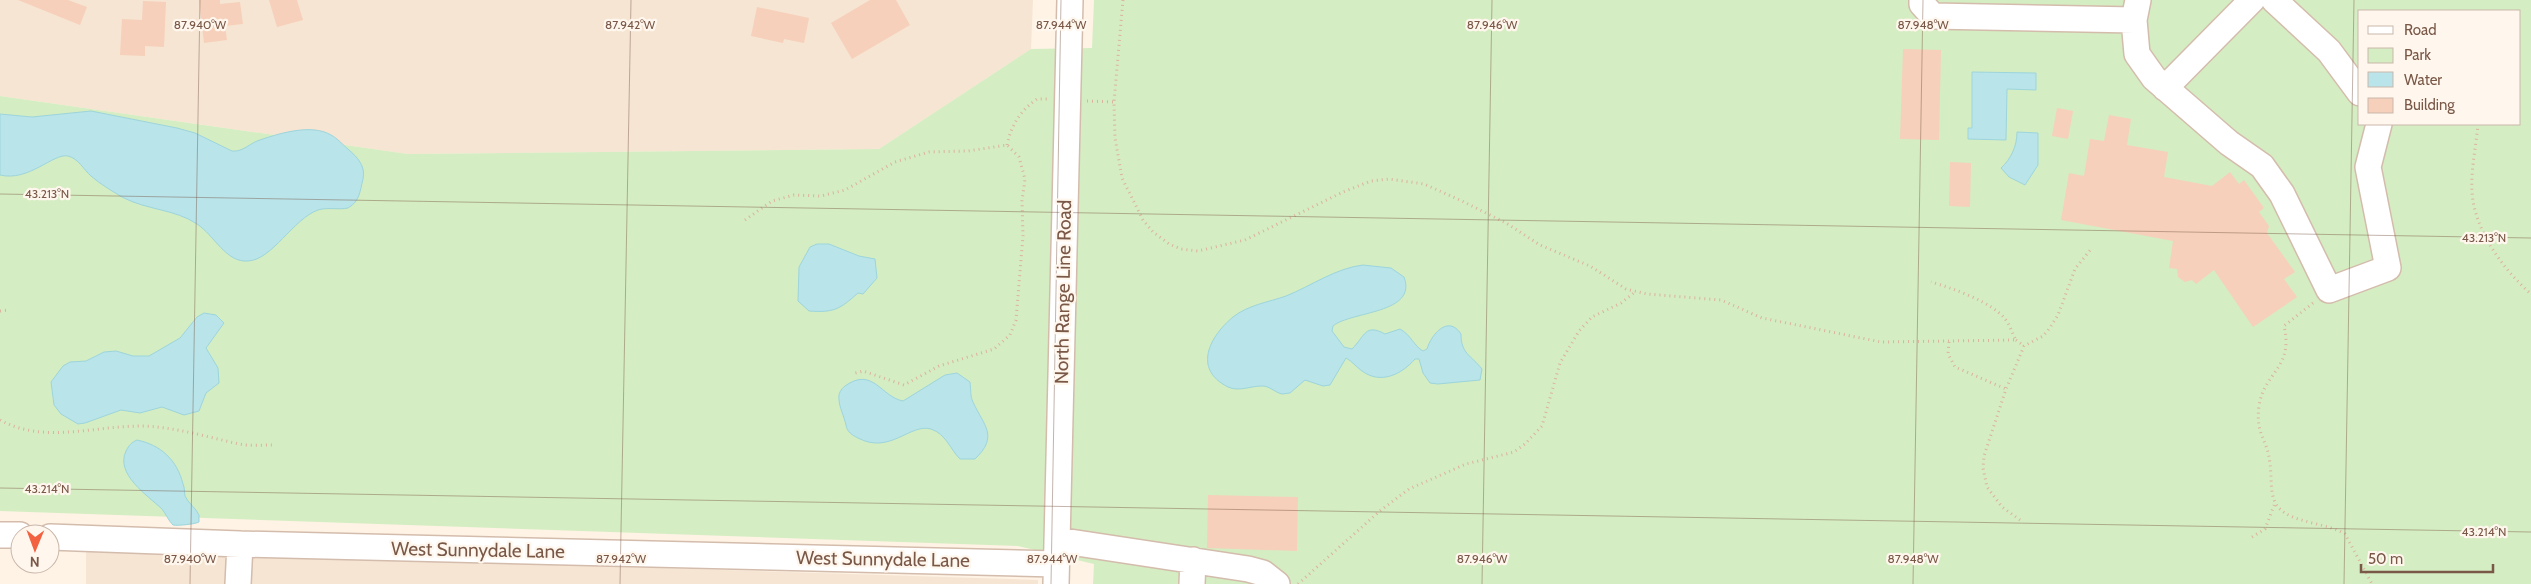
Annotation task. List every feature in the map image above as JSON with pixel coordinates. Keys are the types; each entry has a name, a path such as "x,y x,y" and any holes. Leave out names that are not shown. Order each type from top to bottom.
{"street":[{"name":"North Range Line Road","path":"1056,563 1070,0"},
{"path":"1922,0 1922,4 1933,16 2136,10 2137,54 2154,78 2165,88 2229,143 2262,166 2282,194 2329,290 2388,268 2368,167 2378,125"},
{"path":"2165,88 2252,0"},
{"path":"2274,0 2329,51 2358,90"},
{"name":"West Sunnydale Lane","path":"60,536 240,544 1056,563 1192,572 1256,571 1264,574 1277,584"},
{"path":"238,584 240,544"}],"path":[{"path":"1123,0 1114,102 1115,138 1122,178 1143,220 1153,232 1169,244 1181,249 1198,251 1245,240 1343,192 1371,181 1389,179 1424,184 1455,198 1506,223 1540,245 1590,266 1626,289 1721,300 1762,318 1880,342 2016,340"},
{"path":"1007,145 1009,134 1025,107 1037,99 1052,100"},
{"path":"1084,101 1114,102"},
{"path":"2478,125 2473,200 2486,238 2515,280 2531,294"},
{"path":"745,220 772,201 794,195 821,196 845,190 895,162 929,152 968,151 1007,145"},
{"path":"852,374 863,371 904,385 939,366 994,349 1010,335 1016,320 1023,236 1022,201 1025,179 1019,157 1007,145"},
{"path":"2020,520 2002,507 1987,487 1983,468 1984,456 2006,389 2024,346 2043,336 2049,329 2058,315 2075,269 2091,249"},
{"path":"1931,282 1949,287 1994,308 2005,319 2016,340 2024,346"},
{"path":"2329,290 2284,326 2288,342 2286,353 2259,403 2258,430 2269,451 2275,502 2279,509 2346,534 2372,584"},
{"path":"1298,584 1381,510 1409,489 1466,464 1514,452 1525,444 1542,426 1560,363 1579,331 1592,317 1621,303 1636,291"},
{"path":"0,311 9,310"},
{"path":"1949,342 1948,354 1955,367 2006,389"},
{"path":"0,420 27,431 55,434 121,426 157,427 241,444 273,445"},
{"path":"2252,536 2265,529 2275,502"}],"shaded area":[{"path":"0,0 1033,0 1031,49 879,149 408,154 0,96"},
{"path":"86,550 1038,580 1038,584 86,584"}],"green space":[{"path":"1094,0 2531,0 2531,584 1093,584 1094,564 1018,546 0,511 0,96 408,154 879,149 1031,49 1092,48"}],"water":[{"path":"1972,72 2036,73 2036,90 2007,89 2006,140 1968,139 1968,128 1972,128"},
{"path":"91,111 195,133 232,151 284,133 304,130 323,132 338,140 360,162 364,174 360,192 355,202 348,208 318,210 300,222 266,254 248,261 233,258 203,229 188,219 170,212 141,205 122,197 98,182 72,157 62,156 21,175 0,175 0,114 32,117"},
{"path":"2017,132 2038,133 2038,165 2025,185 2009,177 2001,168 2013,152"},
{"path":"817,244 829,244 859,256 875,259 877,278 863,294 858,293 836,309 809,311 798,301 799,267 810,247"},
{"path":"1363,265 1391,268 1404,277 1406,289 1401,298 1392,305 1342,321 1333,326 1332,331 1344,347 1352,349 1369,330 1385,334 1400,329 1423,351 1427,349 1436,333 1446,326 1451,326 1456,328 1461,334 1461,341 1467,354 1482,369 1480,380 1430,383 1423,373 1419,359 1415,359 1404,369 1391,376 1376,377 1362,371 1346,358 1330,385 1323,386 1305,380 1290,393 1282,394 1265,386 1240,389 1228,387 1217,380 1210,371 1208,352 1217,333 1233,317 1252,307 1286,296 1343,270"},
{"path":"204,313 216,315 224,323 206,348 218,368 219,383 206,393 199,411 184,415 162,407 140,413 121,410 78,424 61,414 54,405 51,382 63,366 70,362 86,361 104,352 116,351 133,356 149,356 180,338 197,317"},
{"path":"957,373 970,382 972,400 987,431 986,444 975,459 960,459 944,438 931,429 915,430 890,441 880,443 858,438 847,430 839,395 844,387 855,381 863,379 870,381 895,398 903,401 945,375"},
{"path":"137,440 146,442 161,450 172,461 180,475 185,496 199,515 199,522 173,525 162,509 134,483 125,468 124,460 128,447"}],"building":[{"path":"18,0 68,0 87,7 80,25"},
{"path":"199,0 220,0 220,4 240,2 243,24 225,26 227,40 204,43"},
{"path":"269,0 297,0 303,20 277,27"},
{"path":"870,0 896,0 910,25 852,59 831,23"},
{"path":"143,1 166,2 164,47 145,46 145,56 120,55 122,19 142,20"},
{"path":"757,7 809,18 804,43 784,39 783,43 751,36"},
{"path":"1903,49 1941,50 1939,140 1900,139"},
{"path":"2057,108 2073,111 2068,139 2052,136"},
{"path":"2109,115 2131,119 2127,145 2168,152 2164,177 2212,186 2230,172 2239,184 2244,180 2264,208 2259,212 2269,226 2267,233 2295,272 2284,279 2297,297 2253,327 2214,270 2196,284 2192,280 2185,282 2178,277 2177,269 2169,268 2173,241 2061,220 2069,173 2084,176 2090,139 2104,141"},
{"path":"1950,162 1971,163 1970,207 1949,206"},
{"path":"1208,495 1298,497 1297,551 1207,548"}]}
